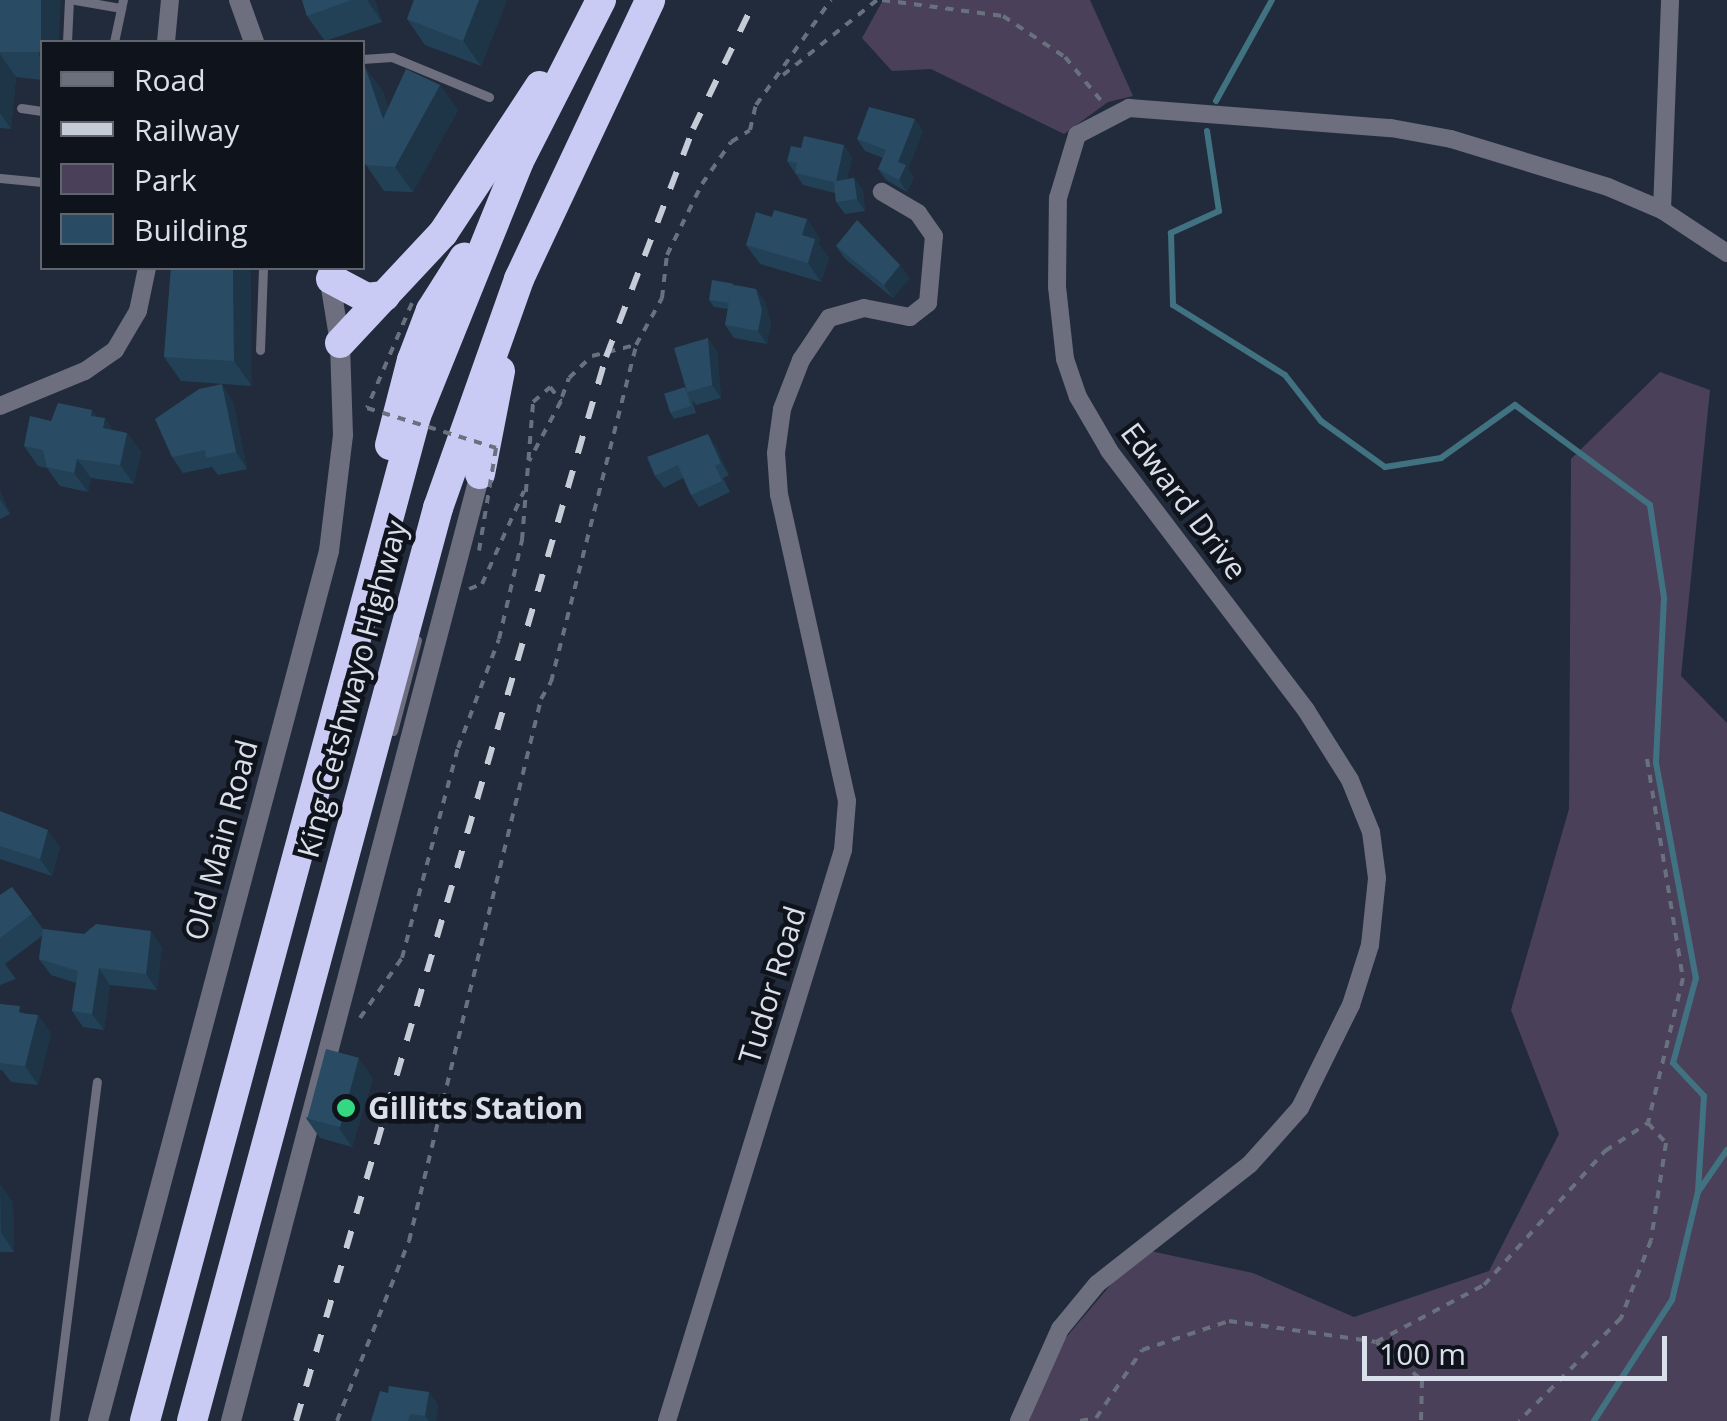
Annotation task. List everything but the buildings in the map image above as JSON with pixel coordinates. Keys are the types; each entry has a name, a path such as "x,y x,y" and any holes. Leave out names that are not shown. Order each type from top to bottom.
{"highway":[{"name":"King Cetshwayo Highway","path":"145,1421 386,513 416,416 492,227 601,0"},
{"path":"340,343 398,299 601,0"},
{"name":"King Cetshwayo Highway","path":"192,1421 416,587 518,279 650,0"},
{"path":"329,274 366,298 398,299"},
{"path":"480,474 518,279"}],"street":[{"path":"166,40 170,0"},
{"path":"239,0 253,40"},
{"path":"1662,210 1670,0"},
{"path":"1115,111 1261,114 1391,128 1517,158 1662,210 1727,253"},
{"name":"Edward Drive","path":"1019,1421 1060,1329 1097,1284 1250,1164 1300,1108 1351,1006 1370,945 1376,878 1371,832 1342,766 1108,450 1078,397 1065,359 1057,287 1058,198 1077,136 1115,111"},
{"name":"Tudor Road","path":"667,1421 842,850 848,800 776,453 782,410 800,360 829,318 848,308 910,317 928,303 934,236 918,213 882,192"},
{"path":"0,406 86,371 115,350 138,311 147,270"},
{"name":"Old Main Road","path":"98,1421 328,551 344,435 340,343 329,274"},
{"path":"232,1421 480,474"}],"lane":[{"path":"67,40 72,0 122,4 114,40"},
{"path":"365,59 399,59 488,97"},
{"path":"21,108 40,111"},
{"path":"0,178 40,182"},
{"path":"260,350 263,270"},
{"path":"54,1421 96,1082"}],"path":[{"path":"338,1421 409,1241 540,699 551,682 636,345 662,298 667,255 702,184 732,142 750,130 756,106 830,0"},
{"path":"776,79 879,0 1003,16 1065,57 1115,111"},
{"path":"398,299 366,408 496,448 469,589 482,584 526,487"},
{"path":"529,461 569,378 592,356 636,345"},
{"path":"332,1028 359,1019 402,958 453,765 507,610 526,487 534,402 550,387 561,401"},
{"path":"1376,1342 1484,1285 1605,1151 1648,1123 1684,978 1647,759"},
{"path":"1519,1421 1620,1318 1651,1240 1666,1144 1648,1123"},
{"path":"1080,1421 1096,1418 1142,1350 1229,1321 1376,1342 1422,1380 1421,1421"}],"green space":[{"path":"883,0 1090,0 1133,96 1108,102 1064,134 931,69 892,71 862,38"},
{"path":"1660,372 1710,390 1681,676 1727,723 1727,1421 1019,1421 1035,1374 1141,1249 1253,1273 1354,1317 1489,1271 1559,1134 1511,1010 1569,809 1571,459"}],"waterway":[{"path":"1216,101 1272,0"},
{"path":"1207,131 1219,211 1171,233 1173,305 1285,375 1321,421 1385,467 1441,458 1515,405 1650,505 1664,598 1656,763 1696,978 1673,1063 1704,1096 1698,1192"},
{"path":"1594,1421 1672,1300 1698,1192 1727,1150"}],"railway":[{"path":"296,1421 606,357 693,129 755,0"}],"place":[{"name":"Gillitts Station","path":"346,1108"}]}
